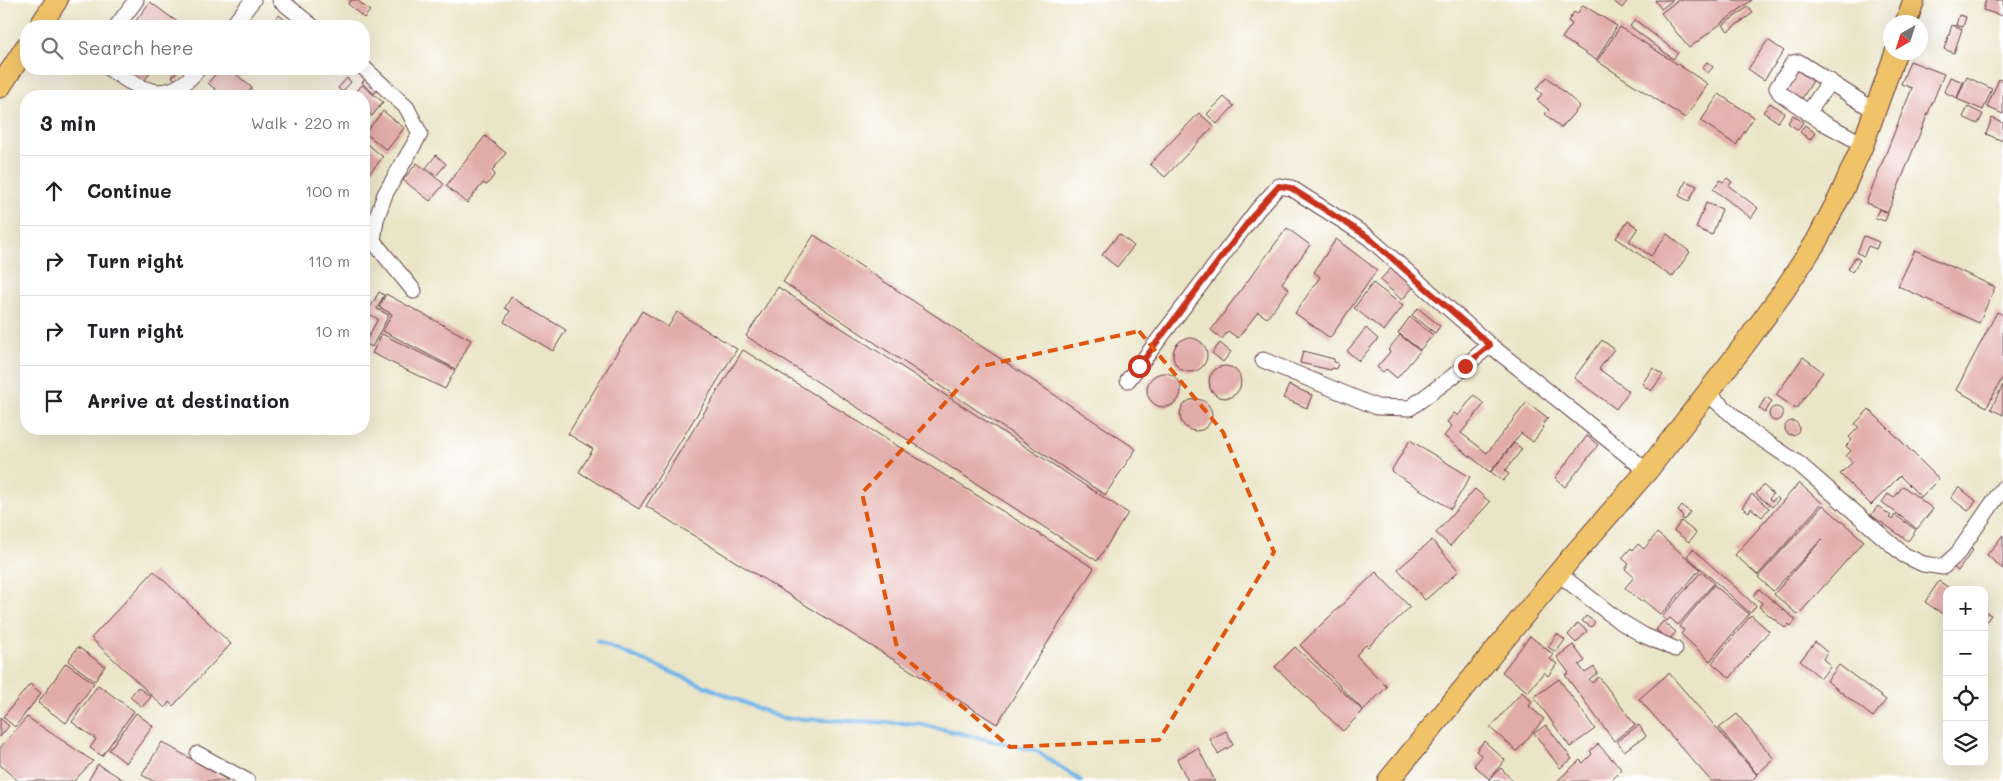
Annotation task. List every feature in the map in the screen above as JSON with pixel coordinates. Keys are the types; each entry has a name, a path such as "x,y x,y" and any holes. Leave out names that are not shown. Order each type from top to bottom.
{"highway":[{"path":"47,20 57,0"},
{"path":"0,87 20,56"},
{"path":"1388,781 1647,471 1773,307 1816,242 1863,144 1893,60"}],"street":[{"path":"121,20 136,0"},
{"path":"237,20 253,0"},
{"path":"280,0 305,20"},
{"path":"1863,144 1808,113 1777,89 1792,64 1796,62 1803,64 1875,111"},
{"path":"370,74 407,108 420,134 385,194 376,220 373,241 414,291"},
{"path":"120,75 140,87 154,90"},
{"path":"174,90 192,75"},
{"path":"1808,113 1830,82"},
{"path":"1128,380 1258,209 1279,186 1291,188 1368,237 1490,345 1647,471"},
{"path":"1263,360 1377,407 1410,408 1452,378 1490,345"},
{"path":"1707,393 1753,432 1799,464 1904,555 1923,564 1942,566 1958,553 2003,488"},
{"path":"1559,574 1618,620 1643,635 1675,649"},
{"path":"198,754 247,781"}],"highlighted area":[{"path":"1139,331 1223,432 1274,552 1159,740 1010,747 898,652 862,493 978,367"}],"building":[{"path":"351,0 357,0 370,11 364,18 348,4"},
{"path":"1612,0 1628,0 1622,8"},
{"path":"1655,0 1673,0 1661,9"},
{"path":"1678,0 1752,0 1689,48 1661,13"},
{"path":"1986,0 2003,0 2003,16 1983,10"},
{"path":"150,2 175,20 136,20"},
{"path":"1583,5 1617,26 1596,60 1562,38 1572,24 1568,21 1574,12 1577,14"},
{"path":"1748,7 1753,13 1728,31 1723,25"},
{"path":"279,15 285,20 275,20"},
{"path":"1959,15 1966,17 1963,27 1956,25"},
{"path":"1635,20 1678,53 1673,59 1630,26"},
{"path":"1952,25 1962,29 1954,53 1944,49"},
{"path":"1620,27 1708,84 1685,118 1597,61"},
{"path":"1768,40 1784,51 1764,80 1748,69"},
{"path":"1910,61 1944,74 1888,212 1866,203 1912,88 1901,84"},
{"path":"1707,62 1713,67 1708,73 1702,68"},
{"path":"1794,68 1813,81 1799,103 1780,90"},
{"path":"127,75 148,75 141,85"},
{"path":"174,75 182,75 177,81 172,77"},
{"path":"215,75 237,75 252,88 250,90 216,90 208,83"},
{"path":"1547,77 1580,106 1561,128 1545,114 1549,110 1537,100 1542,94 1536,89"},
{"path":"1950,77 1963,82 1957,98 1944,92"},
{"path":"1967,77 1992,89 1983,110 1957,99"},
{"path":"347,78 351,82 344,90 338,88"},
{"path":"365,79 378,89 374,94 362,83"},
{"path":"1999,79 2003,81 2003,114 1987,107"},
{"path":"362,85 368,90 358,90"},
{"path":"370,91 383,102 372,116 370,114"},
{"path":"1719,94 1754,117 1736,145 1701,121"},
{"path":"1224,97 1234,106 1217,124 1207,114"},
{"path":"1770,103 1784,113 1778,122 1763,112"},
{"path":"1968,107 1983,114 1978,124 1963,117"},
{"path":"383,111 404,128 387,150 370,137 370,127"},
{"path":"1199,113 1214,126 1165,177 1150,164"},
{"path":"1793,115 1803,122 1798,130 1788,123"},
{"path":"1992,118 2003,123 2003,141 1986,134"},
{"path":"1805,125 1815,133 1810,140 1800,132"},
{"path":"485,136 506,153 492,171 495,174 487,185 483,183 467,203 446,186"},
{"path":"370,146 383,157 370,173"},
{"path":"436,155 446,164 436,176 426,168"},
{"path":"417,163 444,184 430,201 403,180"},
{"path":"1727,178 1732,182 1729,186 1758,208 1751,218 1713,189 1720,180 1723,182"},
{"path":"1686,181 1697,186 1689,201 1679,196"},
{"path":"1706,203 1722,209 1712,235 1696,228"},
{"path":"1879,209 1888,213 1885,221 1875,218"},
{"path":"1628,221 1638,228 1629,241 1651,256 1667,234 1690,252 1672,277 1616,238"},
{"path":"1287,228 1310,245 1282,283 1289,289 1267,318 1258,312 1238,338 1228,331 1222,339 1211,330"},
{"path":"1119,234 1134,246 1117,267 1102,255"},
{"path":"814,235 1136,449 1105,495 783,282"},
{"path":"1864,236 1879,242 1876,249 1868,246 1864,256 1857,253"},
{"path":"1336,239 1377,270 1330,338 1295,313 1320,277 1314,272"},
{"path":"1915,250 1995,287 1979,323 1898,286"},
{"path":"1855,257 1860,260 1852,272 1848,269"},
{"path":"1393,266 1415,285 1402,300 1380,280"},
{"path":"1373,283 1403,306 1384,331 1354,308"},
{"path":"778,287 1128,513 1097,561 746,336"},
{"path":"379,292 384,295 377,309 389,315 372,347 370,346 370,334 378,319 370,315 370,308"},
{"path":"386,294 471,340 456,369 383,331 392,314 379,307"},
{"path":"511,297 566,330 553,351 504,322 510,311 505,308"},
{"path":"1418,308 1440,326 1435,333 1412,315"},
{"path":"642,311 668,327 677,312 737,349 639,509 579,472 593,449 568,434"},
{"path":"1997,312 2003,315 2003,377 1987,407 1956,390"},
{"path":"1410,317 1433,335 1420,350 1398,333"},
{"path":"1366,328 1378,339 1359,361 1347,351"},
{"path":"382,334 455,370 445,389 372,353"},
{"path":"1400,335 1420,351 1397,378 1386,369 1383,372 1377,367 1390,352 1388,350"},
{"path":"1190,338 1197,339 1202,343 1206,348 1206,362 1202,367 1197,371 1190,372 1183,371 1178,367 1174,362 1173,355 1174,348 1178,343 1183,339"},
{"path":"1602,340 1614,349 1599,369 1629,391 1616,409 1574,378"},
{"path":"1220,343 1231,352 1223,362 1212,353"},
{"path":"743,350 1094,568 997,724 646,506"},
{"path":"1303,351 1334,359 1334,362 1338,363 1336,369 1332,368 1331,370 1300,363"},
{"path":"1803,357 1823,372 1796,409 1776,395"},
{"path":"1225,366 1237,370 1241,382 1237,394 1225,398 1213,394 1209,382 1213,370"},
{"path":"1653,368 1663,375 1651,391 1642,384"},
{"path":"1164,373 1171,374 1176,378 1180,383 1180,397 1176,402 1171,406 1164,407 1157,406 1152,402 1148,397 1147,390 1148,383 1152,378 1157,374"},
{"path":"1289,385 1312,395 1307,408 1283,398"},
{"path":"2003,385 2003,415 1991,409"},
{"path":"1474,395 1484,404 1461,433 1487,453 1527,402 1548,418 1533,442 1521,433 1490,472 1444,436 1452,426 1447,422 1454,413 1458,416"},
{"path":"1766,397 1772,401 1765,413 1759,408"},
{"path":"1196,399 1208,403 1212,415 1208,427 1196,431 1184,427 1180,415 1184,403"},
{"path":"1773,407 1779,407 1783,414 1779,421 1773,421 1769,417 1769,411"},
{"path":"1869,409 1939,479 1921,497 1900,476 1871,505 1840,474 1853,462 1846,456 1851,451 1846,446 1852,440 1849,437 1859,427 1855,424"},
{"path":"1789,421 1795,421 1799,428 1795,435 1789,435 1785,431 1785,425"},
{"path":"1587,436 1598,445 1565,487 1555,478"},
{"path":"1410,440 1470,477 1451,509 1391,471"},
{"path":"1514,443 1522,449 1505,471 1509,474 1503,481 1491,472"},
{"path":"1799,483 1822,503 1758,575 1735,555"},
{"path":"1763,485 1773,494 1769,499 1772,501 1777,497 1779,499 1772,507 1756,494"},
{"path":"1903,486 1933,509 1917,529 1882,502 1888,494 1894,498"},
{"path":"1959,487 1976,501 1968,511 1951,498"},
{"path":"1475,489 1490,502 1450,546 1436,533"},
{"path":"1752,494 1769,508 1762,517 1751,508 1749,512 1742,507"},
{"path":"1823,505 1864,541 1798,615 1774,594 1822,539 1773,591 1758,577"},
{"path":"1682,506 1690,512 1684,520 1678,511"},
{"path":"1878,506 1891,516 1889,518 1892,520 1895,515 1916,530 1908,541 1871,515"},
{"path":"1681,521 1696,533 1689,542 1674,531"},
{"path":"1657,533 1700,569 1661,615 1643,600 1641,602 1625,588 1634,577 1625,569 1629,564 1622,558 1631,548 1633,550 1638,544 1644,549"},
{"path":"2003,535 2003,569 1987,555"},
{"path":"1432,540 1459,571 1425,600 1398,569"},
{"path":"1967,546 1973,550 1958,571 1952,566"},
{"path":"1693,549 1756,606 1750,613 1687,556"},
{"path":"154,571 231,644 173,706 169,702 165,708 91,638"},
{"path":"1376,572 1410,607 1368,647 1366,645 1356,655 1387,687 1363,710 1300,645"},
{"path":"1701,572 1714,583 1678,625 1670,618 1667,621 1662,617"},
{"path":"1939,581 1946,586 1943,586 1943,614 1925,602"},
{"path":"1714,585 1749,614 1710,661 1681,634 1684,630 1679,627"},
{"path":"1759,589 1796,620 1791,626 1789,624 1785,628 1759,607 1762,603 1753,596"},
{"path":"1751,615 1769,631 1730,678 1712,663"},
{"path":"1586,616 1595,622 1591,627 1582,621"},
{"path":"1663,621 1676,632 1669,640 1656,630"},
{"path":"1578,623 1587,631 1576,643 1568,635"},
{"path":"1557,634 1565,640 1556,652 1548,647"},
{"path":"1530,636 1554,655 1550,659 1557,664 1548,676 1544,672 1528,692 1502,672"},
{"path":"1815,642 1828,653 1823,659 1831,666 1821,678 1800,661"},
{"path":"1573,645 1585,661 1579,665 1585,673 1594,667 1598,673 1589,679 1592,683 1599,677 1635,725 1614,741 1565,675 1569,673 1557,657"},
{"path":"78,647 105,666 95,681 68,661"},
{"path":"1295,647 1363,711 1343,731 1275,667"},
{"path":"66,663 94,683 66,723 38,703"},
{"path":"1839,665 1886,700 1873,717 1827,681"},
{"path":"1669,673 1757,775 1751,781 1711,781 1639,699"},
{"path":"1559,679 1595,729 1570,747 1534,697"},
{"path":"30,684 41,693 15,727 3,717"},
{"path":"98,685 134,711 102,756 90,748 96,739 72,722"},
{"path":"138,687 151,697 142,707 130,697"},
{"path":"1522,692 1532,702 1529,706 1544,719 1517,751 1490,728"},
{"path":"136,713 153,726 126,763 109,750"},
{"path":"1737,714 1774,759 1757,774 1719,728"},
{"path":"27,717 93,761 74,781 18,781 0,765 0,748"},
{"path":"0,718 9,726 0,737"},
{"path":"1546,725 1572,759 1560,768 1534,733"},
{"path":"1639,725 1646,736 1624,751 1617,741"},
{"path":"1226,731 1233,745 1218,754 1210,739"},
{"path":"1484,741 1505,760 1489,779 1474,765 1482,756 1476,751"},
{"path":"162,742 229,781 153,781 142,775"},
{"path":"1598,744 1622,770 1611,781 1557,781 1580,760 1583,763 1592,754 1590,751"},
{"path":"1198,748 1215,781 1188,781 1177,759"},
{"path":"98,764 125,781 88,781"},
{"path":"1501,768 1513,781 1490,781 1489,779"}],"waterway":[{"path":"597,641 781,718 920,724 1037,751 1081,781"}],"route":[{"path":"1139,366 1258,209 1279,186 1291,188 1368,237 1490,345 1465,366"}]}
